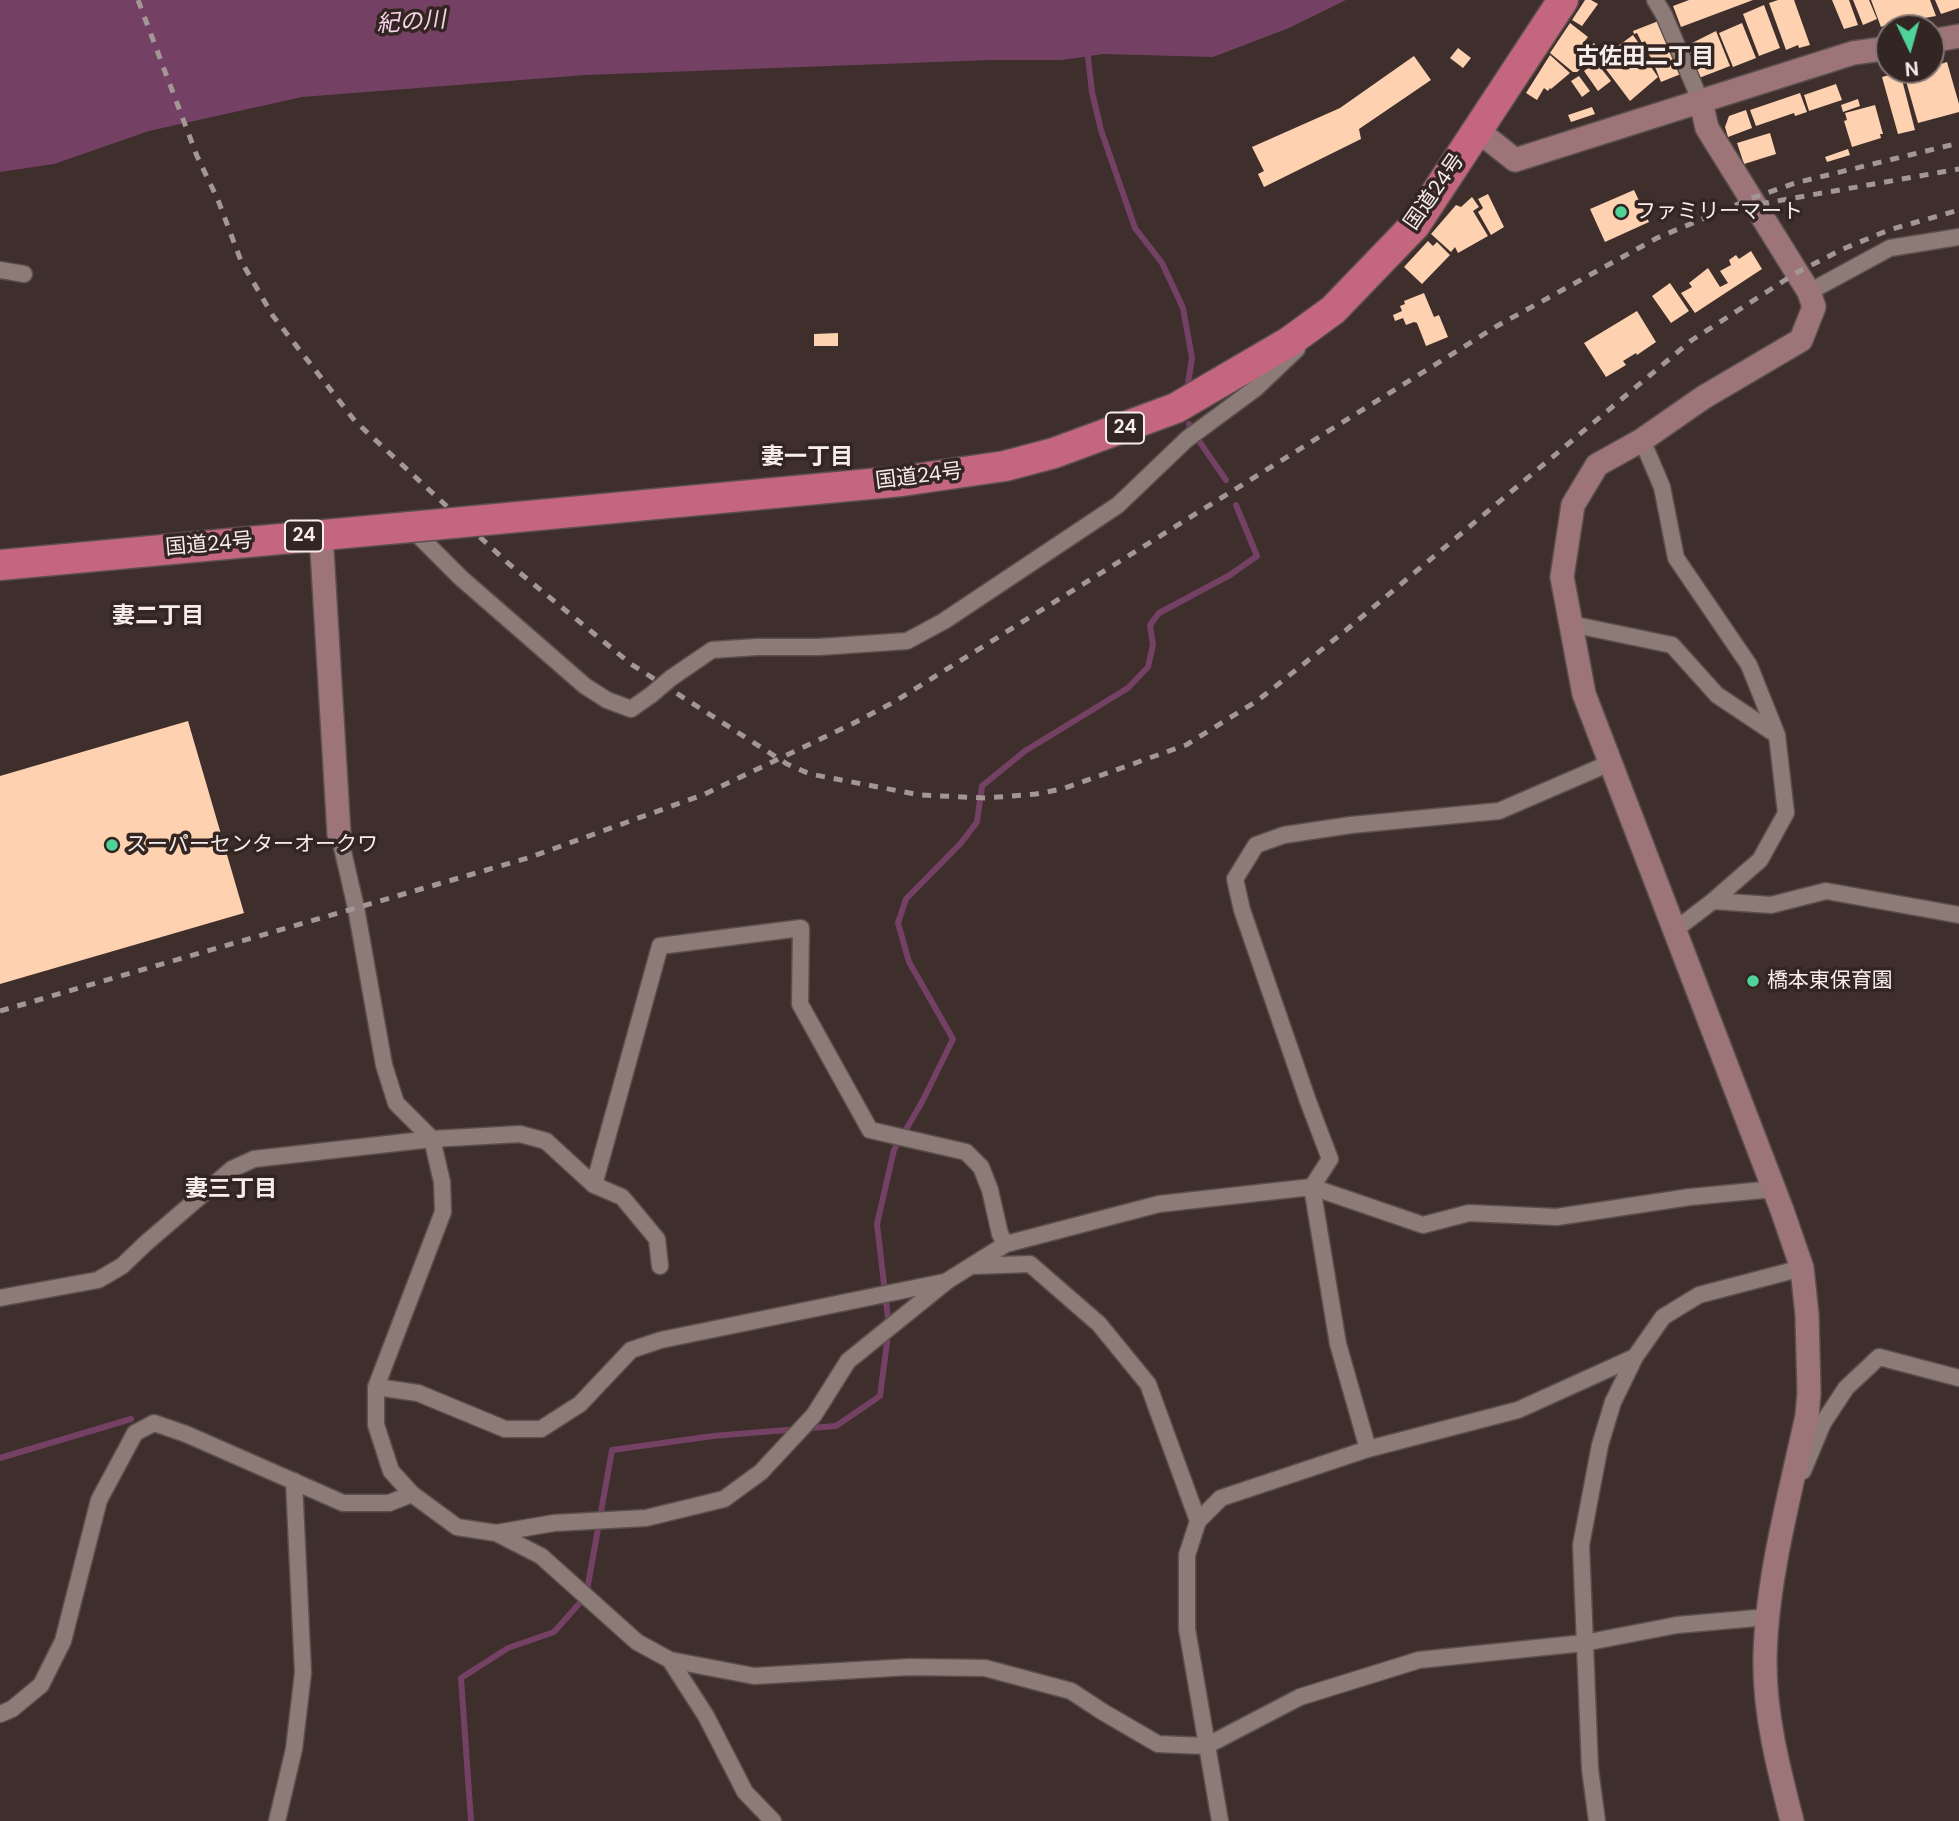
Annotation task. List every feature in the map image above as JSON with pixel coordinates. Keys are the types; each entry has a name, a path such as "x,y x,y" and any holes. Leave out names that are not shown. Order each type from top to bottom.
{"highway":[{"name":"国道24号","path":"0,565 902,481 1005,466 1054,453 1176,408 1289,342 1351,293 1415,225 1563,0"}],"street":[{"path":"1655,0 1701,102 1707,128 1809,292 1814,307 1801,340 1704,397 1642,440 1597,465 1573,505 1562,577 1584,694 1802,1268 1807,1315 1807,1416 1788,1502 1768,1617 1765,1665 1774,1753 1792,1821"},
{"path":"1477,130 1515,160 1853,53 1875,50"},
{"path":"1809,292 1890,248 1959,237"},
{"path":"0,271 24,274"},
{"path":"410,527 461,578 585,686 607,700 631,709 712,650 819,647 907,640 944,621 1118,505 1187,439 1256,388 1299,346 1317,321"},
{"path":"1642,440 1662,486 1675,558 1749,665 1777,735 1786,813 1760,860 1675,930"},
{"path":"321,534 339,834 356,908 384,1065 396,1103 432,1139 442,1182 443,1212 376,1387 376,1425 391,1471 412,1494 457,1527 496,1532 554,1522 646,1518 724,1499 761,1472 814,1415 848,1361 947,1281 1006,1244 1159,1204 1312,1187 1423,1225 1469,1213 1557,1217 1690,1197 1774,1189"},
{"path":"1571,624 1672,645 1717,695 1777,735"},
{"path":"1368,1449 1338,1344 1312,1187 1330,1159 1242,909 1235,880 1256,845 1284,835 1351,825 1499,811 1610,762"},
{"path":"1713,901 1771,905 1826,891 1959,915"},
{"path":"594,1185 660,946 801,928 800,1004 870,1130 966,1152 981,1167 990,1190 1000,1234 1006,1244"},
{"path":"0,1298 98,1280 122,1266 232,1169 254,1159 432,1139 520,1134 546,1141 594,1185 622,1197 657,1239 660,1266"},
{"path":"970,1266 1030,1264 1099,1324 1148,1384 1198,1521"},
{"path":"1597,1821 1590,1769 1581,1545 1601,1445 1613,1402 1635,1357 1663,1317 1699,1295 1802,1268"},
{"path":"376,1387 418,1393 505,1429 541,1429 580,1404 631,1350 661,1340 947,1281"},
{"path":"1220,1821 1187,1629 1187,1555 1198,1521 1221,1498 1368,1449 1518,1410 1635,1357"},
{"path":"1788,1502 1823,1423 1846,1388 1879,1357 1959,1378"},
{"path":"0,1714 12,1709 41,1685 63,1641 99,1500 135,1433 154,1423 186,1434 344,1503 389,1503 412,1494"},
{"path":"277,1821 294,1749 303,1673 294,1481"},
{"path":"496,1532 541,1556 637,1642 670,1660 754,1676 910,1667 985,1668 1071,1691 1158,1744 1206,1746 1300,1697 1419,1660 1584,1643 1676,1625 1768,1617"},
{"path":"670,1660 706,1716 745,1792 773,1821"}],"water":[{"name":"紀の川","path":"0,0 1346,0 1289,28 1213,57 1103,54 1062,60 991,60 586,75 302,97 149,131 54,164 0,172"}],"building":[{"path":"1585,0 1598,4 1582,26 1572,20"},
{"path":"1689,0 1753,0 1681,27 1673,6"},
{"path":"1794,0 1810,45 1799,48 1798,45 1786,50 1769,3"},
{"path":"1832,0 1849,0 1858,25 1844,29"},
{"path":"1853,0 1869,0 1875,14 1875,20 1863,25"},
{"path":"1871,0 1930,0 1935,14 1876,14"},
{"path":"1935,0 1959,0 1959,8 1941,14"},
{"path":"1764,5 1780,48 1759,56 1743,14"},
{"path":"1661,20 1681,74 1661,82 1655,67 1652,67 1645,41 1642,43 1633,31"},
{"path":"1570,23 1588,37 1583,43 1589,47 1594,43 1601,52 1577,72 1573,72 1550,53"},
{"path":"1742,23 1756,58 1733,67 1719,33"},
{"path":"1716,31 1730,66 1699,78 1686,46"},
{"path":"1633,35 1658,77 1630,101 1599,60"},
{"path":"1458,48 1471,58 1463,68 1450,58"},
{"path":"1550,55 1570,73 1548,91 1544,88 1537,100 1526,93"},
{"path":"1414,56 1431,80 1359,129 1361,139 1264,187 1258,174 1264,171 1252,147 1340,108"},
{"path":"1596,62 1611,81 1598,91 1584,71"},
{"path":"1945,63 1959,104 1959,112 1918,123 1907,84 1945,84"},
{"path":"1579,76 1590,91 1582,97 1571,81"},
{"path":"1836,84 1842,100 1809,111 1804,95"},
{"path":"1884,84 1903,84 1915,130 1898,134"},
{"path":"1800,93 1807,112 1795,116 1794,113 1756,126 1750,110"},
{"path":"1858,99 1860,106 1843,112 1841,105"},
{"path":"1875,105 1883,134 1880,134 1881,138 1852,147 1844,121 1847,120 1845,113"},
{"path":"1592,107 1595,114 1571,122 1568,115"},
{"path":"1746,110 1752,128 1728,137 1725,127 1729,116"},
{"path":"1770,133 1776,154 1744,164 1737,143"},
{"path":"1848,149 1850,155 1827,162 1825,157"},
{"path":"1634,190 1649,222 1605,242 1590,209"},
{"path":"1488,194 1504,227 1491,235 1478,212 1483,208 1478,199"},
{"path":"1472,197 1479,207 1473,211 1488,236 1458,253 1455,247 1451,252 1431,234 1456,205 1461,207"},
{"path":"1428,241 1433,246 1437,242 1450,255 1422,284 1404,267"},
{"path":"1751,251 1762,269 1695,313 1681,293 1692,287 1689,283 1708,268 1720,287 1728,283 1720,271 1731,265 1729,260 1736,255 1739,259"},
{"path":"1670,283 1689,311 1671,323 1652,296"},
{"path":"1424,293 1434,317 1439,315 1448,337 1426,346 1417,323 1406,325 1403,318 1395,321 1393,315 1402,311 1400,306 1405,304 1404,301"},
{"path":"1637,311 1656,342 1623,361 1626,365 1606,377 1584,343"},
{"path":"838,333 838,346 814,346 814,334"},
{"name":"スーパーセンターオークワ","path":"188,721 244,913 0,984 0,776"}],"waterway":[{"path":"1087,48 1092,92 1101,130 1135,228 1162,263 1183,308 1192,358 1187,390"},
{"path":"1189,424 1226,480"},
{"path":"471,1821 461,1678 508,1648 554,1632 586,1596 612,1450 713,1436 836,1426 880,1396 889,1327 877,1224 894,1150 922,1102 953,1039 909,962 898,923 906,899 961,843 977,822 982,786 1025,751 1128,688 1148,667 1153,645 1150,625 1159,613 1230,575 1257,556 1236,505"},
{"path":"0,1458 131,1419"}],"railway":[{"path":"138,0 197,156 218,200 241,261 273,316 355,421 509,564 631,664 787,764 810,774 920,795 986,798 1036,794 1062,789 1186,745 1257,701 1345,631 1692,340 1796,273 1843,249 1889,230 1959,210"},
{"path":"0,1011 528,858 705,794 894,702 1497,326 1657,238 1795,183 1959,143"},
{"path":"1760,204 1959,169"}],"place":[{"name":"ファミリーマート","path":"1621,212"},
{"name":"スーパーセンターオークワ","path":"112,845"},
{"name":"橋本東保育園","path":"1753,981"}],"district":[{"name":"古佐田二丁目","path":"1645,58"},
{"name":"妻一丁目","path":"807,458"},
{"name":"妻二丁目","path":"158,617"},
{"name":"妻三丁目","path":"231,1190"}]}
